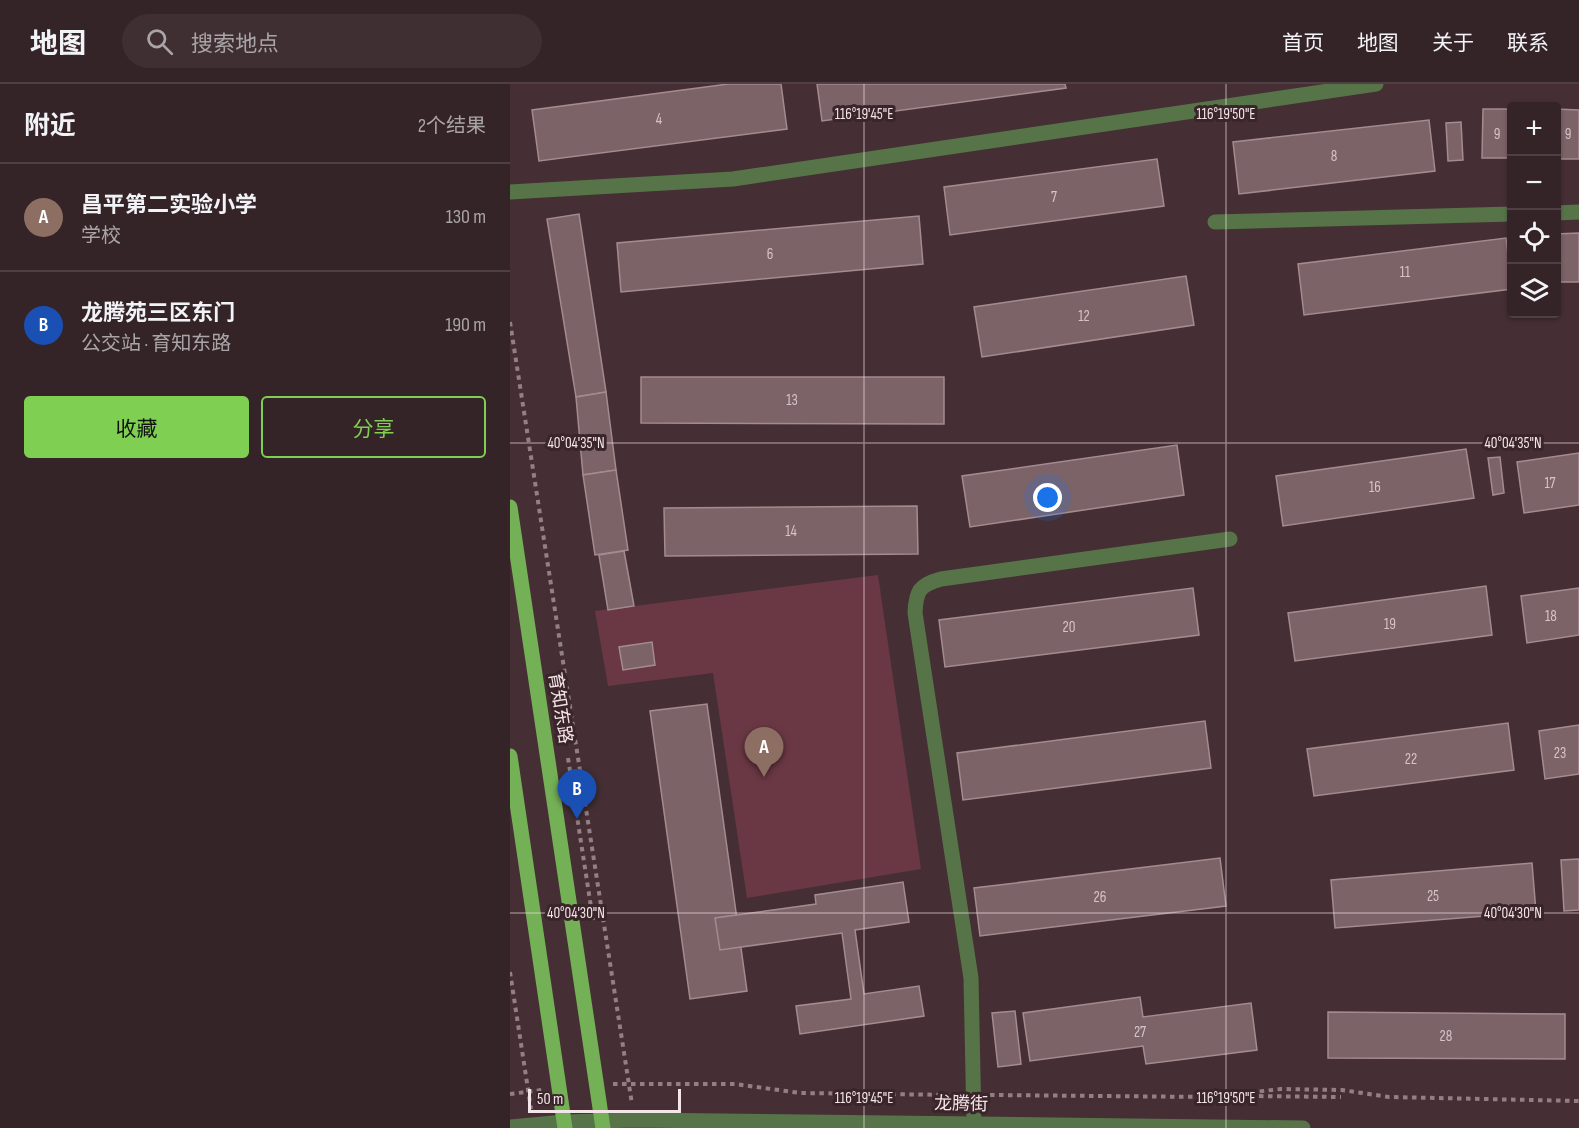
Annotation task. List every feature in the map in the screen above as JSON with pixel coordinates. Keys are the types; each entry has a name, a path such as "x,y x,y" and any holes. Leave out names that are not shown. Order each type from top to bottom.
{"main road":[{"name":"育知东路","path":"510,507 514,565 603,1124"},
{"path":"510,756 565,1125"}],"street":[{"path":"510,192 733,179 1376,84"},
{"path":"1561,213 1579,212"},
{"path":"1215,222 1507,214"},
{"path":"974,1124 971,978 915,613 916,595 926,583 940,579 1230,539"},
{"name":"龙腾街","path":"510,1127 533,1124 603,1124 634,1120 1304,1128"}],"path":[{"path":"510,322 634,1120"},
{"path":"568,758 587,870 592,920"},
{"path":"510,972 533,1124"},
{"path":"661,1084 735,1084 811,1093 975,1095 1209,1097 1281,1089 1342,1090 1389,1097 1579,1101"},
{"path":"1250,1096 1281,1094 1341,1097"}],"shaded area":[{"path":"878,575 921,869 747,898 713,673 608,686 595,611"}],"building":[{"path":"728,84 781,84 787,129 539,161 532,110"},
{"path":"817,84 1065,84 1066,88 822,121"},
{"path":"1483,109 1507,109 1507,158 1482,158"},
{"path":"1561,109 1579,110 1579,159 1561,159"},
{"path":"1429,120 1435,171 1239,194 1233,142"},
{"path":"1461,122 1463,160 1448,161 1446,123"},
{"path":"1157,159 1164,206 950,235 944,187"},
{"path":"579,214 606,392 576,397 547,219"},
{"path":"919,216 923,264 621,292 617,243"},
{"path":"1579,233 1579,282 1561,282 1561,234"},
{"path":"1506,238 1507,290 1304,315 1298,264"},
{"path":"1186,276 1194,325 982,357 974,307"},
{"path":"641,377 944,377 944,424 641,423"},
{"path":"606,392 616,470 583,475 576,397"},
{"path":"1177,445 1184,495 970,527 962,476"},
{"path":"1466,449 1474,498 1283,526 1276,476"},
{"path":"1579,453 1579,505 1524,513 1517,462"},
{"path":"1500,457 1504,493 1493,495 1488,458"},
{"path":"616,470 628,550 595,555 583,475"},
{"path":"917,506 918,554 665,556 664,508"},
{"path":"624,551 634,606 608,610 599,555"},
{"path":"1486,586 1492,635 1295,661 1288,613"},
{"path":"1193,588 1199,635 945,667 939,620"},
{"path":"1579,588 1579,635 1527,643 1521,596"},
{"path":"652,642 655,665 623,670 619,647"},
{"path":"707,704 747,991 690,999 650,711"},
{"path":"1205,721 1211,768 963,800 957,753"},
{"path":"1508,723 1514,770 1314,796 1307,749"},
{"path":"1579,725 1579,774 1545,779 1539,731"},
{"path":"1220,858 1226,906 980,936 974,888"},
{"path":"1579,859 1579,910 1564,911 1561,860"},
{"path":"1532,863 1536,912 1335,928 1331,880"},
{"path":"903,882 909,922 855,930 864,994 919,986 924,1016 800,1034 796,1006 851,999 842,933 720,950 715,918 816,904 815,895"},
{"path":"1140,997 1143,1017 1251,1003 1257,1050 1146,1064 1143,1046 1030,1061 1023,1013"},
{"path":"1015,1011 1021,1064 998,1067 992,1013"},
{"path":"1328,1012 1565,1014 1565,1059 1328,1058"}],"place":[{"name":"昌平第二实验小学","path":"764,777"},
{"name":"龙腾苑三区东门","path":"577,819"}]}
